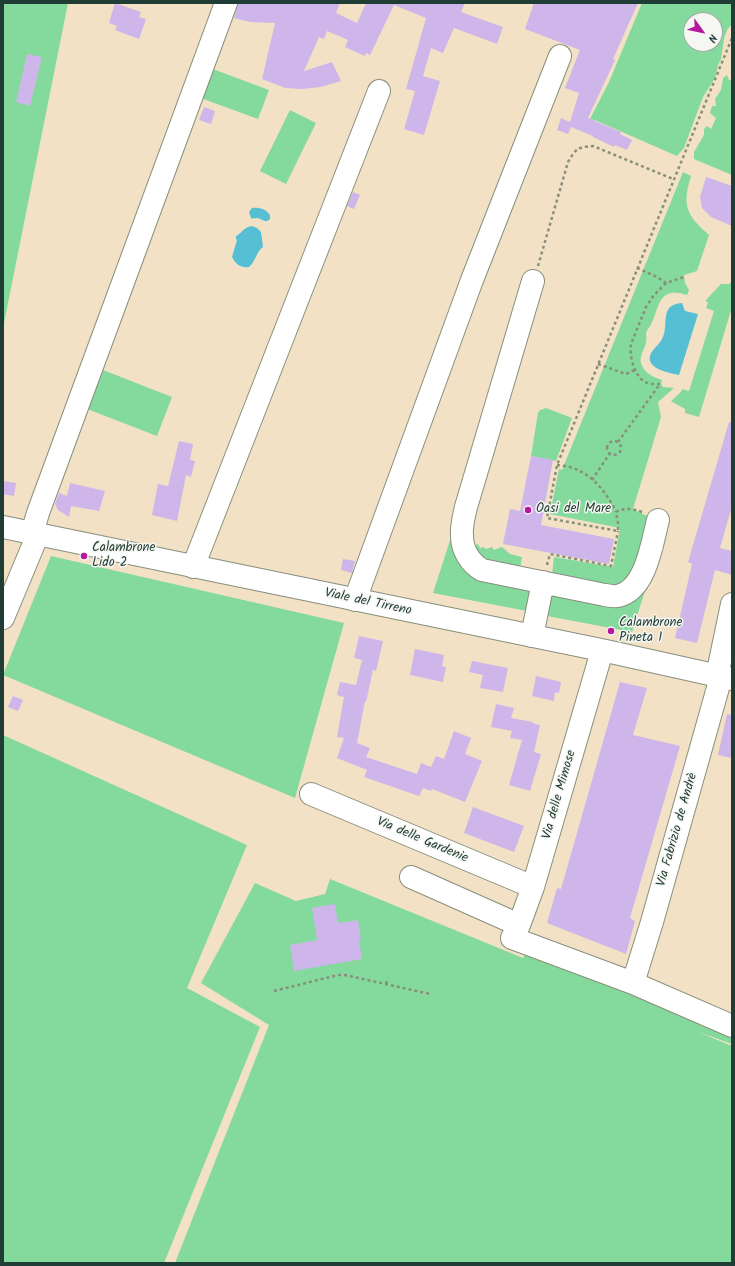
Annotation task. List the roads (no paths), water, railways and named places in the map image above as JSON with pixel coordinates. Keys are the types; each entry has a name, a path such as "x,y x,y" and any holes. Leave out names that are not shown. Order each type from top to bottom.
{"street":[{"path":"3,618 35,534 38,513 226,3"},
{"path":"355,600 472,280 560,56"},
{"path":"193,566 379,91"},
{"path":"533,281 466,507 461,536 466,554 474,566 482,570 608,596 619,596 632,589 640,577 646,565 658,520"},
{"name":"Viale del Tirreno","path":"3,527 723,677"},
{"path":"532,636 543,582"},
{"name":"Via Fabrizio de Andrè","path":"632,982 652,922 723,677 732,604"},
{"name":"Via delle Mimose","path":"516,931 533,887 602,651"},
{"name":"Via delle Gardenie","path":"311,794 533,887"},
{"path":"411,877 516,931 732,1026"}],"water":[{"path":"252,208 260,208 264,210 270,215 270,219 265,221 257,218 251,218 249,212"},
{"path":"252,226 261,232 263,247 251,265 249,267 244,267 237,264 232,257 237,240 236,236 246,228"},
{"path":"682,303 685,311 698,314 679,375 656,368 651,363 650,356 662,339 667,311 670,307"}],"place":[{"name":"Oasi del Mare","path":"528,510"},
{"name":"Calambrone Lido 2","path":"84,556"},
{"name":"Calambrone Pineta 1","path":"611,631"}]}
